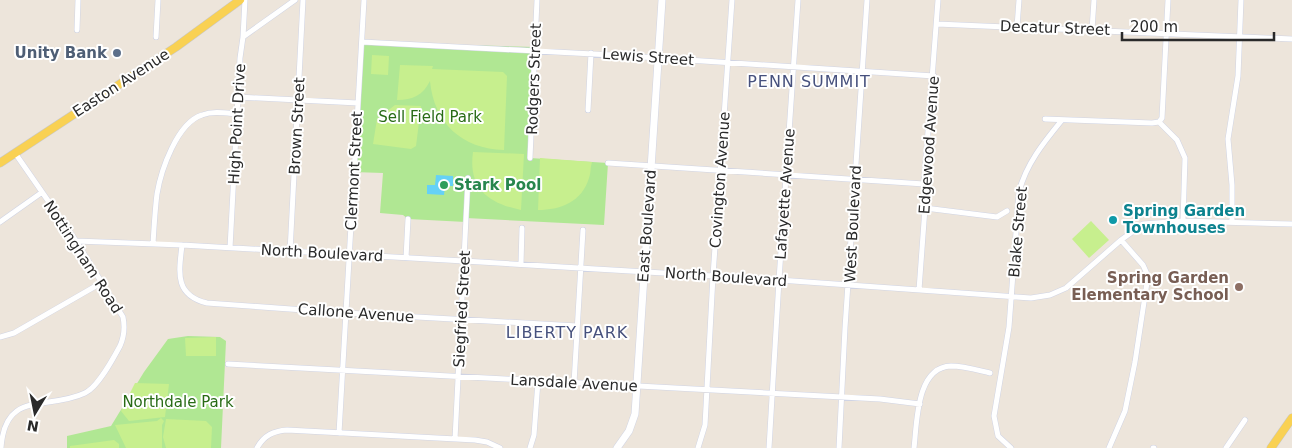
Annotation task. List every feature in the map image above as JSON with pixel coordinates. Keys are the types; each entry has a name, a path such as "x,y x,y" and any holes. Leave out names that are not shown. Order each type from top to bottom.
{"main road":[{"name":"Easton Avenue","path":"0,164 182,43 240,0"},
{"path":"1271,448 1292,418"}],"street":[{"path":"77,30 78,0"},
{"path":"156,37 158,0"},
{"name":"High Point Drive","path":"230,248 245,0"},
{"path":"243,38 295,0"},
{"name":"Brown Street","path":"290,252 303,0"},
{"name":"Clermont Street","path":"339,433 364,0"},
{"name":"Rodgers Street","path":"530,158 537,0"},
{"name":"East Boulevard","path":"617,448 632,424 637,386 662,0"},
{"name":"Covington Avenue","path":"698,448 705,425 732,0"},
{"name":"Lafayette Avenue","path":"770,448 798,0"},
{"name":"West Boulevard","path":"839,448 867,0"},
{"name":"Edgewood Avenue","path":"919,290 925,208 924,184 934,76 938,0"},
{"path":"1017,27 1019,0"},
{"path":"1092,30 1094,0"},
{"path":"1045,119 1152,124 1159,122 1162,118 1168,0"},
{"path":"1232,222 1232,185 1228,139 1229,122 1237,88 1242,0"},
{"name":"Decatur Street","path":"937,24 1292,39"},
{"name":"Lewis Street","path":"362,42 591,53 934,76"},
{"path":"588,110 591,53"},
{"path":"238,97 358,103"},
{"path":"153,244 160,184 168,156 181,133 192,120 202,115 237,114"},
{"name":"Blake Street","path":"1011,448 998,436 994,416 1009,327 1019,192 1022,178 1037,152 1062,120"},
{"path":"1159,122 1177,140 1185,158 1182,221"},
{"name":"Nottingham Road","path":"1,448 5,424 17,410 86,393 93,388 123,340 124,326 123,317 76,242 15,153"},
{"path":"608,164 924,184"},
{"name":"Siegfried Street","path":"456,439 468,178"},
{"path":"0,222 41,193"},
{"path":"925,208 997,217 1007,211"},
{"path":"406,258 408,219"},
{"name":"North Boulevard","path":"76,242 182,245 520,264 1012,297 1041,297 1066,288 1121,240 1143,224 1182,221 1292,224"},
{"path":"520,264 522,228"},
{"path":"574,383 583,230"},
{"path":"1109,448 1125,411 1138,346 1148,276 1143,265 1121,240"},
{"name":"Callone Avenue","path":"182,245 179,266 180,283 189,294 203,302 346,313 578,326"},
{"path":"0,337 14,333 101,283"},
{"name":"Lansdale Avenue","path":"228,364 458,378 880,399 920,404"},
{"path":"914,448 920,404 928,377 936,370 950,366 990,373"},
{"path":"530,448 534,435 538,381"},
{"path":"1226,448 1245,420"},
{"path":"257,448 267,436 278,431 287,430 480,441 500,448"}],"green space":[{"name":"Sell Field Park","path":"362,42 534,47 530,158 608,163 604,225 466,218 466,222 408,219 403,215 380,213 383,173 353,172"},
{"path":"372,55 389,56 388,75 371,74"},
{"path":"400,65 433,66 432,69 503,72 507,76 504,150 475,145 453,131 437,109 430,81 417,96 397,100"},
{"path":"395,105 421,106 416,146 411,149 373,144 377,119"},
{"path":"473,152 524,154 521,210 499,203 483,192 477,184 474,175 472,165"},
{"path":"540,158 592,162 586,186 576,199 562,206 538,210"},
{"path":"1091,221 1109,240 1089,258 1072,239"},
{"name":"Northdale Park","path":"188,336 220,337 226,341 221,448 67,448 67,436 111,426 144,372 168,339"},
{"path":"216,337 216,356 186,356 185,338"},
{"path":"135,383 169,384 165,417 129,421 121,411"},
{"path":"161,418 164,421 162,425 162,448 126,448 115,425 157,421"},
{"path":"166,419 206,421 212,427 211,448 166,448 163,437"},
{"path":"114,440 119,444 119,448 70,448 70,446"}],"water":[{"name":"Stark Pool","path":"436,175 453,176 453,186 445,186 444,195 427,194 427,185 435,185"}],"place":[{"name":"Unity Bank","path":"117,53"},
{"name":"Stark Pool","path":"444,185"},
{"name":"Spring Garden Townhouses","path":"1113,220"},
{"name":"Spring Garden Elementary School","path":"1239,287"}],"district":[{"name":"PENN SUMMIT","path":"809,81"},
{"name":"LIBERTY PARK","path":"567,332"}]}
